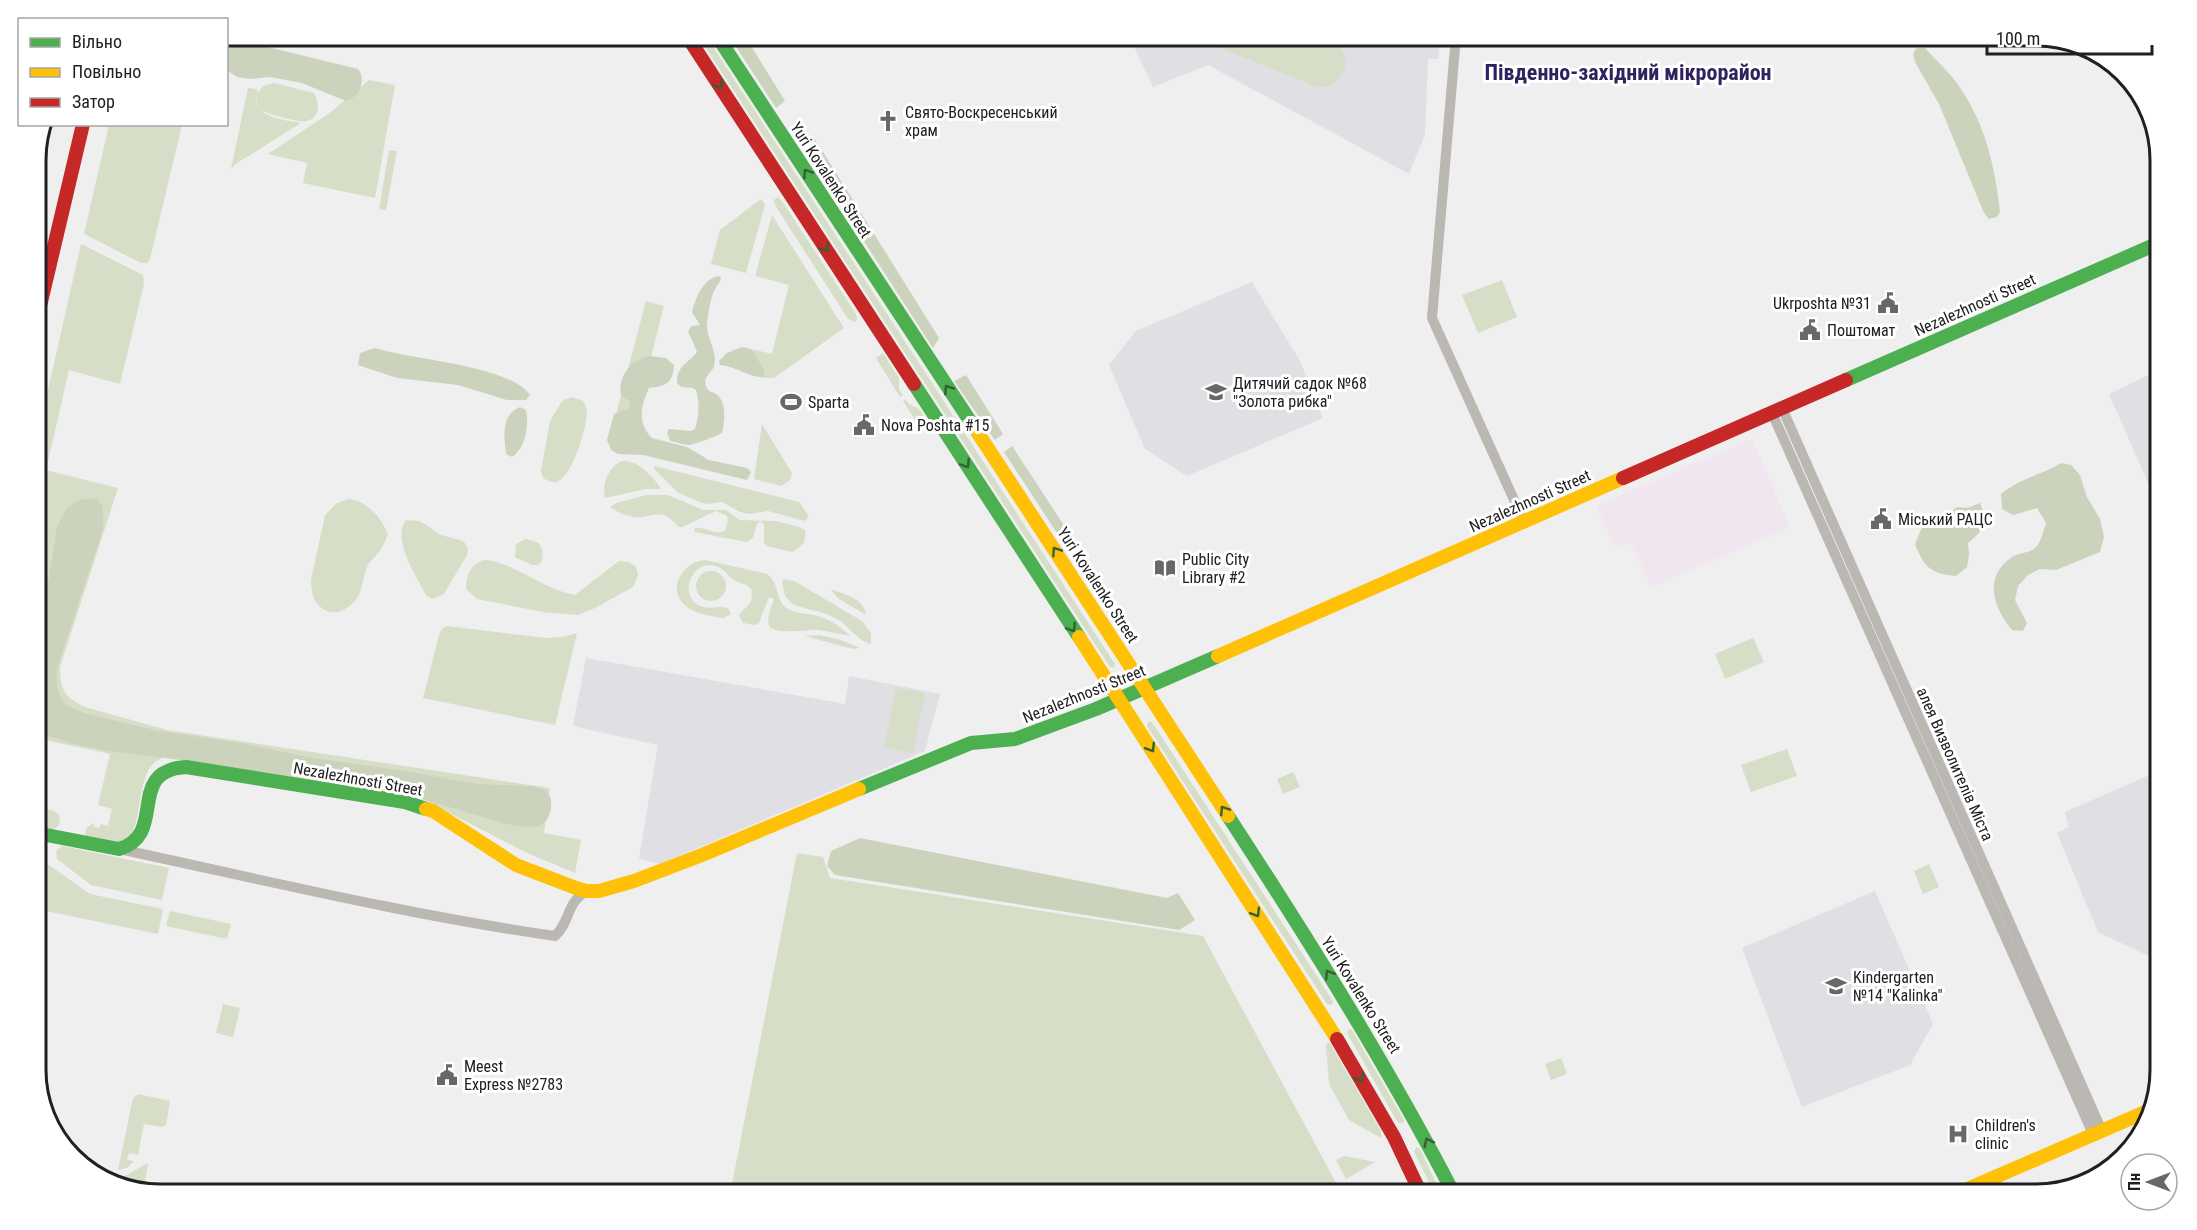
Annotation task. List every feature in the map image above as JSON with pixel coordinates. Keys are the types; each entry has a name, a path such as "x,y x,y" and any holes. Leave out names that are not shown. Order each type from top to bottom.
{"main road":[{"path":"694,47 1119,700 1346,1054 1395,1137 1416,1184"},
{"name":"Yuri Kovalenko Street","path":"724,47 1145,688 1372,1042 1449,1184"},
{"path":"47,276 83,126"},
{"name":"Nezalezhnosti Street","path":"118,849 128,847 139,838 151,787 158,776 171,768 186,767 425,807 516,865 586,891 612,889 682,863 960,747 978,742 1015,739 1119,700 2150,247"},
{"path":"47,834 118,849"},
{"path":"1979,1184 2142,1114"}],"street":[{"path":"1455,46 1432,318 1524,522"},
{"name":"алея Визволителів Міста","path":"1777,410 2098,1133"},
{"path":"118,849 367,903 555,936 564,928 576,899 586,891"}],"shaded area":[{"path":"1134,46 1439,46 1438,59 1428,59 1425,134 1409,174 1208,65 1153,87"},
{"name":"Дитячий садок №68 \"Золота рибка\"","path":"1252,282 1300,361 1323,418 1187,476 1145,449 1109,365 1136,331"},
{"path":"2150,374 2150,487 2109,394"},
{"path":"1752,439 1790,527 1652,587 1630,542 1616,548 1596,506"},
{"path":"586,658 845,704 849,676 940,694 925,751 660,864 639,859 658,745 573,726"},
{"path":"2150,775 2150,957 2098,932 2057,833 2069,827 2065,812"},
{"name":"Kindergarten №14 \"Kalinka\"","path":"1875,891 1933,1024 1910,1065 1802,1107 1742,948"}],"green space":[{"path":"1338,46 1344,55 1345,69 1332,84 1317,87 1218,47"},
{"path":"228,47 265,47 358,69 362,83 355,96 346,101 302,83 270,77 250,79 237,77 228,71"},
{"path":"705,47 713,47 1115,664 1114,668 1110,667"},
{"path":"736,47 752,47 785,101 776,108"},
{"path":"1917,48 1925,48 1949,73 1974,112 1992,161 2000,212 1997,217 1989,219 1984,213 1939,104 1915,62 1913,53"},
{"path":"369,80 395,85 375,198 303,183 307,163 268,154 331,112"},
{"path":"274,83 314,93 318,105 317,113 307,121 283,118 261,109 279,119 301,123 231,169 248,88 257,89 257,93 263,86"},
{"path":"109,126 182,126 150,259 147,263 141,263 84,234"},
{"path":"813,136 939,338 933,348 801,144"},
{"path":"389,150 397,151 386,210 379,209"},
{"path":"778,197 856,314 855,322 848,319 775,205 774,200"},
{"path":"761,199 765,205 746,273 711,264 720,230"},
{"path":"772,215 844,328 774,378 759,378 765,377 763,367 751,349 772,354 789,285 755,276"},
{"path":"81,244 143,275 144,284 120,384 69,370 47,466 47,394"},
{"path":"718,276 721,279 712,297 707,325 715,361 705,383 707,389 720,397 724,407 722,433 685,445 670,441 667,432 669,429 691,431 695,429 698,400 696,390 681,387 677,383 677,377 681,369 697,352 688,331 692,326 700,325 692,312 700,290 708,281"},
{"path":"1502,280 1517,317 1478,333 1462,295"},
{"path":"646,301 664,306 628,446 609,441"},
{"path":"742,347 751,349 763,367 765,377 720,365 719,361 727,353"},
{"path":"375,348 481,370 519,385 530,395 526,400 507,400 458,385 397,378 358,365 360,353"},
{"path":"883,353 899,378 899,389 903,395 900,397 876,358"},
{"path":"650,356 666,358 674,365 670,380 660,386 649,388 646,394 642,407 642,420 647,432 652,438 687,447 709,460 747,468 751,472 747,480 643,455 618,454 611,450 607,440 614,414 630,408 630,402 621,395 621,381 632,365"},
{"path":"966,375 1003,434 995,440 954,381"},
{"path":"572,397 583,401 587,410 585,427 568,472 562,479 551,482 543,478 541,471 550,421 562,401"},
{"path":"905,399 919,409 928,422 926,429 922,431 903,401"},
{"path":"520,407 526,410 527,429 521,448 512,457 506,454 505,427 510,415"},
{"path":"762,424 792,473 790,480 781,486 754,479"},
{"path":"1012,446 1065,527 1057,533 1004,452"},
{"path":"622,461 639,466 654,479 661,489 645,489 605,498 604,487 607,476 613,467"},
{"path":"2061,463 2071,465 2080,475 2087,497 2100,519 2104,537 2100,552 2056,570 2040,569 2028,575 2018,586 2015,600 2027,623 2023,631 2012,630 1996,602 1994,583 2003,565 2012,557 2036,547 2046,523 2037,508 2013,515 2002,509 2001,494"},
{"path":"654,466 799,502 809,516 805,521 768,511 749,514 740,512 722,502 706,504 677,492 654,469"},
{"path":"47,470 118,488 60,667 62,687 72,700 85,707 167,730 550,788 544,833 581,840 575,873 527,853 415,795 166,757 156,762 144,780 137,818 128,839 116,842 85,836 86,828 94,823 94,827 99,828 101,824 108,826 112,809 98,805 110,754 47,740"},
{"path":"646,495 668,495 703,510 726,510 740,520 776,521 799,527 805,530 804,541 792,552 767,546 764,543 764,525 761,521 757,524 753,538 747,542 694,532 695,528 725,531 727,516 716,511 679,527 665,515 635,517 610,507 616,503"},
{"path":"95,498 103,506 103,529 57,668 57,687 62,700 70,707 84,713 159,731 241,743 313,758 477,784 532,786 546,790 551,799 551,810 547,820 540,826 524,827 415,797 189,761 108,751 47,735 47,584 57,527 67,508 79,500"},
{"path":"349,499 362,503 373,511 388,534 365,571 358,597 345,609 328,612 315,600 311,580 325,515 337,503"},
{"path":"1980,503 1986,520 1979,533 1968,543 1967,567 1956,576 1934,571 1925,564 1915,544 1922,527 1958,507 1967,508"},
{"path":"406,520 420,521 441,535 465,543 468,549 467,555 444,594 432,599 426,595 412,568 403,547 402,528"},
{"path":"526,539 539,543 542,549 543,554 539,565 532,565 515,557 516,544"},
{"path":"485,560 507,566 552,588 575,595 619,561 629,562 636,567 638,576 633,587 578,615 543,612 477,599 466,589 467,579 470,570"},
{"path":"705,560 767,574 771,577 785,607 795,612 828,620 850,636 817,630 778,631 773,629 768,621 774,599 769,597 759,623 755,625 743,623 739,615 751,602 752,590 732,579 720,568 709,565 695,572 691,578 689,594 700,606 728,608 731,614 723,618 687,607 677,593 679,578 689,566"},
{"path":"711,571 722,575 726,586 722,597 711,601 700,597 696,586 700,575"},
{"path":"784,579 794,581 862,621 871,633 871,644 862,640 837,619 792,604 785,596 782,583"},
{"path":"830,589 862,604 866,615 839,599"},
{"path":"447,626 546,638 577,633 555,725 423,698 439,635"},
{"path":"819,635 841,640 860,648 853,649 805,636"},
{"path":"1753,638 1764,662 1725,679 1715,654"},
{"path":"896,688 925,693 913,753 884,747"},
{"path":"1148,721 1152,722 1333,1001 1332,1005 1327,1004 1147,726"},
{"path":"1787,749 1797,776 1751,792 1741,765"},
{"path":"1293,772 1300,787 1283,794 1277,779"},
{"path":"47,811 54,811 59,816 57,827 47,829"},
{"path":"860,838 1167,898 1178,893 1195,920 1179,930 835,875 827,866 831,851"},
{"path":"62,846 169,868 162,900 91,885 57,859 56,851"},
{"path":"797,853 823,857 830,878 1203,936 1337,1184 732,1184"},
{"path":"47,864 90,894 163,909 158,934 47,911"},
{"path":"1929,864 1939,887 1923,894 1914,871"},
{"path":"170,911 231,924 227,939 166,926"},
{"path":"223,1004 240,1008 233,1037 216,1033"},
{"path":"1349,1029 1352,1030 1404,1120 1403,1123 1398,1123 1347,1033"},
{"path":"1329,1042 1381,1131 1381,1138 1349,1120 1329,1084 1326,1045"},
{"path":"1561,1058 1567,1074 1551,1080 1545,1064"},
{"path":"138,1094 170,1101 166,1125 162,1127 144,1124 138,1155 129,1153 127,1160 134,1161 127,1168 118,1170 133,1098"},
{"path":"1416,1147 1420,1149 1436,1184 1430,1184 1414,1152"},
{"path":"1344,1156 1375,1162 1346,1179 1336,1160"},
{"path":"148,1163 145,1182 124,1177 125,1176"}],"traffic: fast":[{"path":"724,47 974,427"},
{"path":"1846,380 2150,247"},
{"path":"914,384 1079,637"},
{"path":"859,789 971,743 1015,739 1096,709 1218,656"},
{"path":"47,835 119,849 134,841 142,830 156,779 167,771 186,767 405,802 426,809"},
{"path":"1228,816 1345,1002 1449,1184"}],"traffic: slow":[{"path":"974,427 1228,816"},
{"path":"1218,656 1623,478"},
{"path":"1079,637 1337,1039"},
{"path":"426,809 433,811 516,865 576,888 599,891 634,881 702,855 859,789"},
{"path":"1979,1184 2142,1114"}],"traffic: jam":[{"path":"694,47 914,384"},
{"path":"47,276 83,126"},
{"path":"1623,478 1846,380"},
{"path":"1337,1039 1394,1137 1416,1184"}],"place":[{"name":"Свято-Воскресенський храм","path":"888,121"},
{"name":"Ukrposhta №31","path":"1888,303"},
{"name":"Поштомат","path":"1810,330"},
{"name":"Дитячий садок №68 \"Золота рибка\"","path":"1216,392"},
{"name":"Sparta","path":"791,402"},
{"name":"Nova Poshta #15","path":"864,425"},
{"name":"Міський РАЦС","path":"1881,519"},
{"name":"Public City Library #2","path":"1165,568"},
{"name":"Kindergarten №14 \"Kalinka\"","path":"1836,986"},
{"name":"Meest Express №2783","path":"447,1075"},
{"name":"Children's clinic","path":"1958,1134"}],"district":[{"name":"Південно-західний мікрорайон","path":"1628,72"}]}
